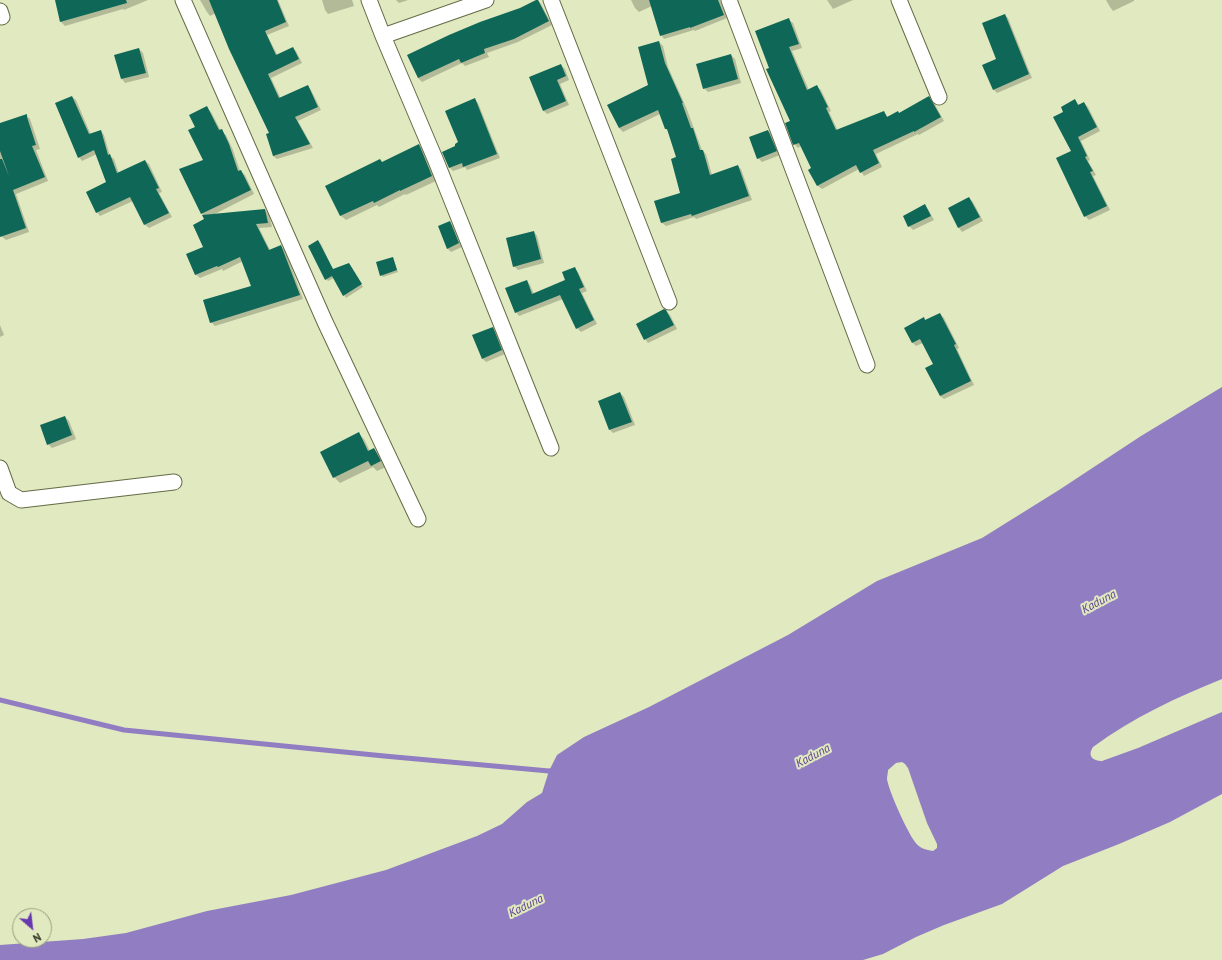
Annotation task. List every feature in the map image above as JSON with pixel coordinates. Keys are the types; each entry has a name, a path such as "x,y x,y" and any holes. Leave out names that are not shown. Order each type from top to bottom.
{"street":[{"path":"183,0 325,322 418,519"},
{"path":"369,0 382,36 436,161 551,448"},
{"path":"382,36 486,0"},
{"path":"551,0 669,302"},
{"path":"728,0 867,365"},
{"path":"899,0 939,97"},
{"path":"0,468 9,493 21,500 174,482"}],"water":[{"name":"Kaduna","path":"1222,387 1222,679 1188,693 1139,717 1093,747 1091,750 1091,755 1094,759 1102,761 1138,748 1222,712 1222,794 1170,822 1063,866 1002,904 944,925 883,954 863,960 0,960 0,945 12,944 12,948 52,948 52,941 83,939 126,933 207,911 291,895 386,870 477,836 502,824 527,802 542,793 549,771 557,755 584,737 649,707 788,635 877,581 982,538 1141,436","holes":["902,762 908,768 927,823 937,844 937,848 933,851 923,848 915,842 888,785 888,770 896,763"]}],"building":[{"path":"55,0 126,0 127,3 60,22"},
{"path":"209,0 277,0 286,22 265,31 276,55 293,47 299,59 268,74 279,98 308,85 318,107 295,117 310,144 273,156 266,134 269,133 229,49"},
{"path":"538,0 549,21 514,39 484,49 485,53 461,63 459,59 418,78 407,55 449,35 520,8"},
{"path":"649,0 718,0 724,15 690,28 660,36"},
{"path":"1005,14 1029,74 993,90 982,65 996,59 982,23"},
{"path":"789,18 799,44 789,47 807,90 817,85 828,107 826,108 836,130 884,111 887,117 898,111 899,113 929,96 941,117 914,132 873,150 879,163 860,173 856,165 817,186 808,170 811,168 799,143 793,145 785,123 790,121 766,69 769,68 755,31"},
{"path":"659,41 665,63 683,103 691,128 693,128 700,150 703,150 710,175 738,165 749,196 692,216 691,214 661,223 654,201 680,193 671,159 676,157 667,129 665,129 658,110 619,128 607,105 648,85 638,47"},
{"path":"139,48 146,73 121,79 114,55"},
{"path":"731,54 738,79 703,89 696,64"},
{"path":"561,64 566,76 557,80 566,101 543,111 529,77"},
{"path":"72,96 89,134 101,130 108,155 110,154 117,173 145,160 159,188 156,189 169,213 144,225 130,197 96,213 86,192 106,182 94,150 78,158 55,103"},
{"path":"475,98 497,154 463,167 462,163 449,168 442,152 455,146 458,142 445,111"},
{"path":"1075,99 1078,105 1084,102 1097,127 1078,137 1087,156 1085,157 1093,171 1090,172 1107,206 1084,217 1056,158 1071,151 1053,117 1063,112 1061,107"},
{"path":"207,106 219,130 222,129 229,144 238,171 241,170 251,190 201,214 179,169 203,160 188,130 195,127 189,115"},
{"path":"27,114 36,145 32,146 45,177 13,190 26,228 0,237 0,159 2,159 9,176 0,151 0,123"},
{"path":"768,130 777,151 757,159 749,137"},
{"path":"419,144 432,176 374,203 373,201 340,216 325,186 380,159 382,162"},
{"path":"969,197 980,217 958,228 948,208"},
{"path":"925,204 931,216 908,227 903,216"},
{"path":"265,209 268,223 256,224 269,250 281,245 300,295 210,323 203,300 251,286 240,257 195,275 186,254 203,247 193,225 204,219 202,215"},
{"path":"450,221 459,243 447,249 438,226"},
{"path":"534,231 541,259 513,267 506,238"},
{"path":"318,240 333,269 349,263 362,284 343,296 332,276 325,280 308,246"},
{"path":"393,257 397,270 380,276 376,262"},
{"path":"575,267 584,287 579,289 594,320 576,329 560,295 515,313 505,288 527,280 532,294 565,280 562,272"},
{"path":"664,309 674,325 644,340 636,324"},
{"path":"940,313 956,344 954,345 971,381 940,396 925,368 933,364 920,339 912,343 904,328 924,317 925,320"},
{"path":"493,327 502,350 482,359 472,335"},
{"path":"620,392 632,422 609,430 598,401"},
{"path":"65,416 72,435 47,445 40,425"},
{"path":"359,432 368,451 374,448 381,461 371,466 368,461 333,478 320,452"}],"waterway":[{"path":"0,700 124,730 384,756 549,771 555,770"}]}
